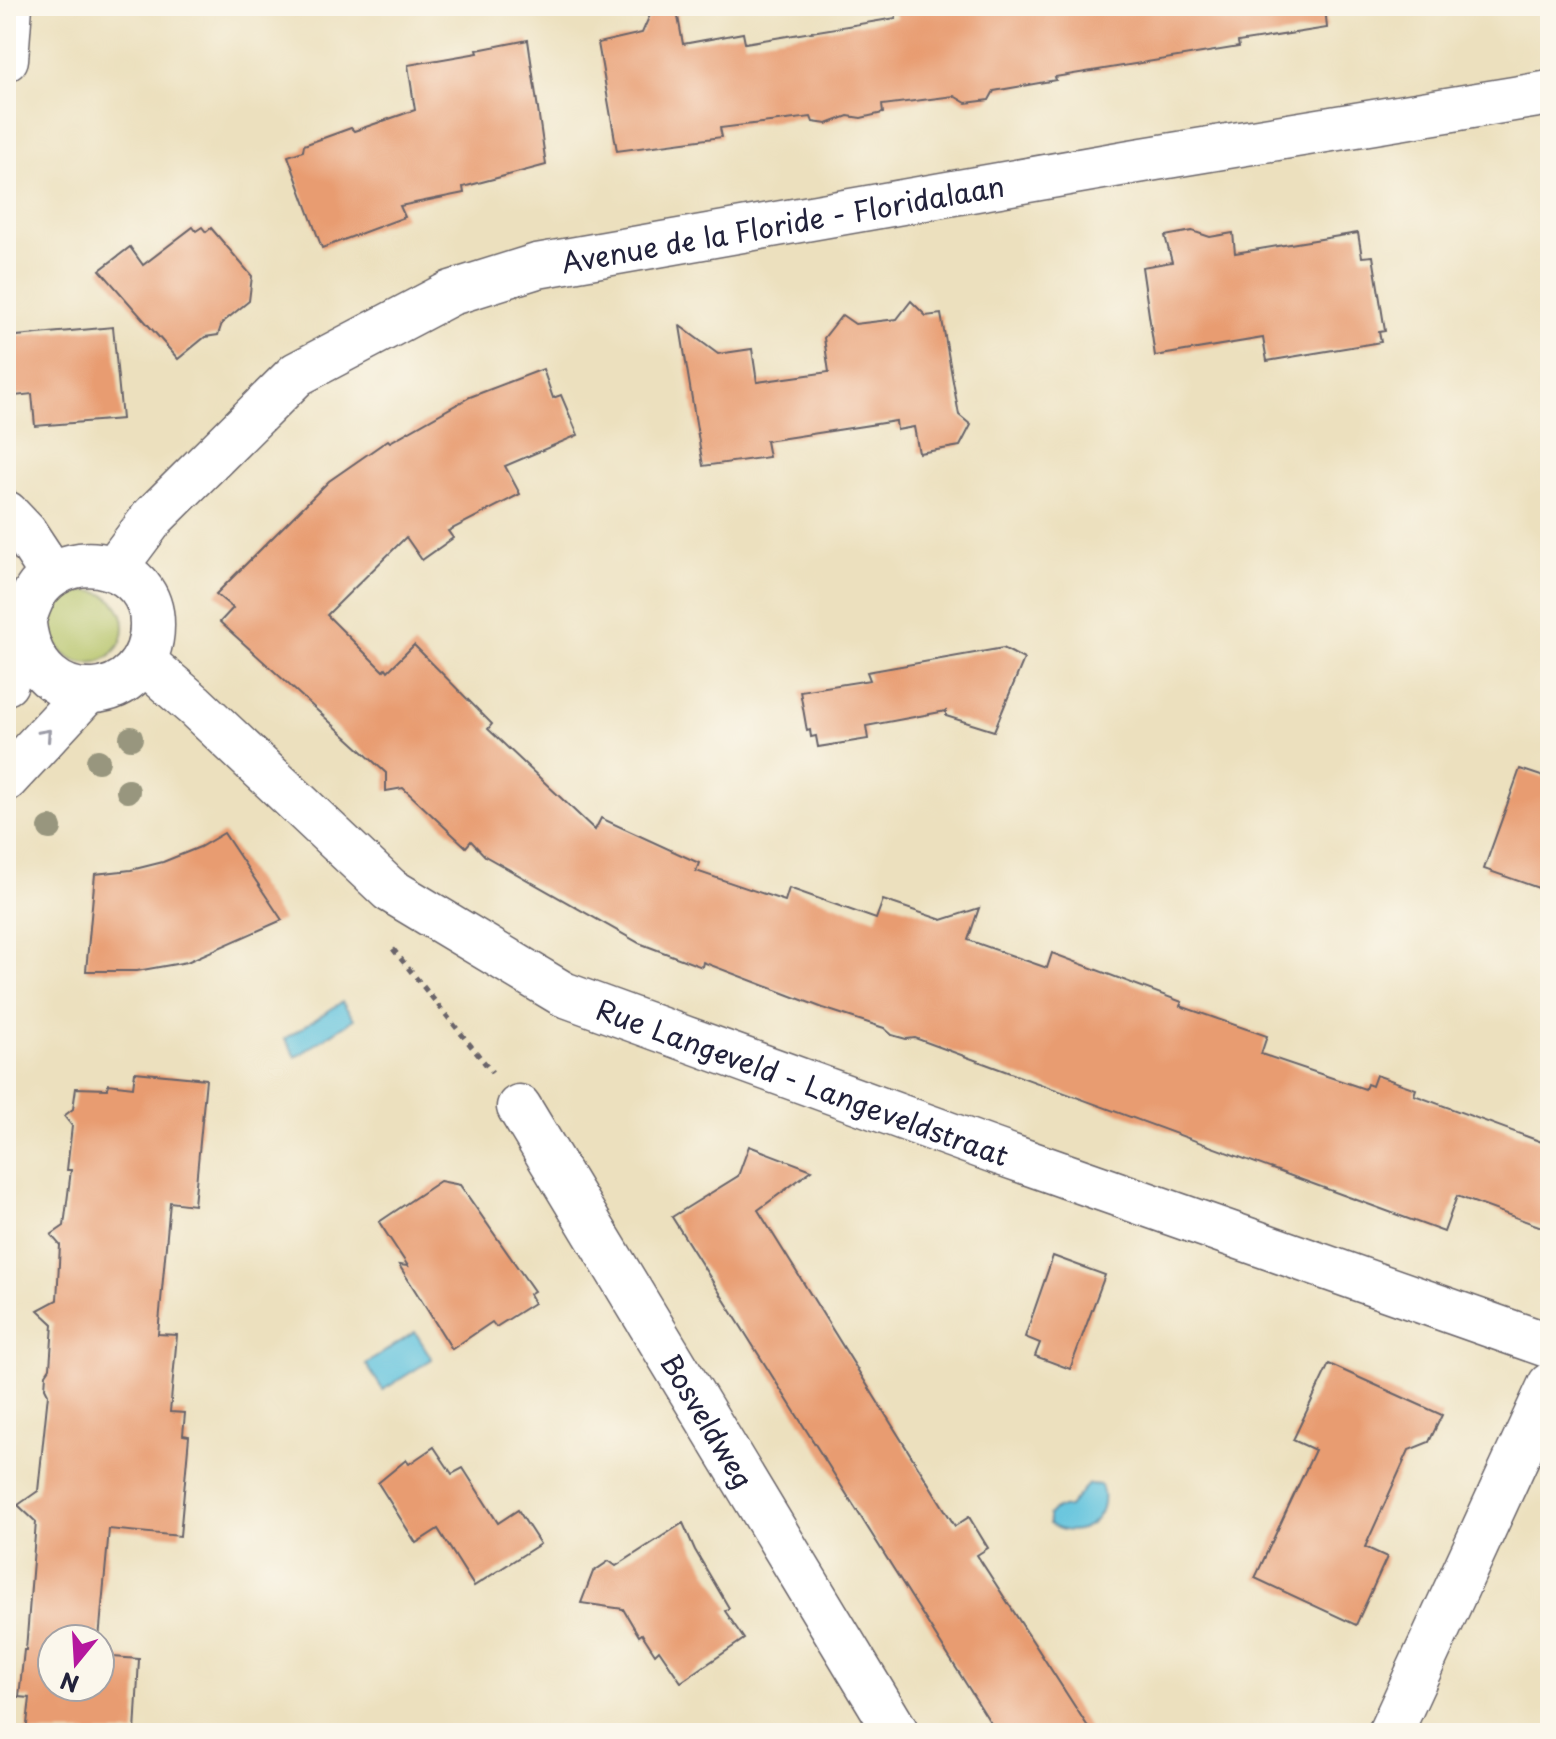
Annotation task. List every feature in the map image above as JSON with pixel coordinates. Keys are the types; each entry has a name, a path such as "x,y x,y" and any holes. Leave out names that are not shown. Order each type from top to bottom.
{"street":[{"path":"6,59 10,6"},
{"name":"Avenue de la Floride - Floridalaan","path":"115,568 153,517 297,374 451,293 537,266 1131,162 1550,93"},
{"path":"6,513 25,533 52,574"},
{"path":"6,683 28,605 38,588 52,574 72,564 94,563 115,568 133,581 150,609 152,642 143,661 129,678 109,688 88,691 66,688 48,677 34,662 26,644 24,624"},
{"name":"Rue Langeveld - Langeveldstraat","path":"143,661 194,705 390,890 563,994 992,1150 1550,1346"},
{"path":"6,779 88,691"},
{"name":"Bosveldweg","path":"519,1107 897,1733"},
{"path":"1390,1733 1550,1385"}],"path":[{"path":"390,890 389,943 519,1107"}],"green space":[{"path":"88,591 108,597 118,607 124,627 118,647 108,657 88,663 68,657 58,647 52,627 58,607 68,597"}],"water":[{"path":"342,1002 354,1019 296,1057 285,1039"},
{"path":"415,1332 432,1359 383,1390 366,1364"},
{"path":"1088,1484 1101,1485 1102,1508 1097,1517 1081,1529 1071,1531 1049,1524 1049,1515 1055,1509 1069,1507"}],"building":[{"path":"654,6 676,6 683,44 743,33 745,43 896,18 894,6 1325,6 1327,28 1238,42 1239,47 1055,77 1056,80 994,91 989,100 966,103 954,96 882,105 883,113 861,118 848,116 827,124 813,122 811,117 720,128 722,137 617,151 598,43 642,33"},
{"path":"528,40 546,165 463,187 464,193 400,206 405,217 322,248 288,156 303,151 304,145 415,110 408,65 478,53 477,50"},
{"path":"193,227 196,231 202,227 206,232 211,228 252,276 249,301 222,323 218,335 205,337 178,359 100,270 130,247 143,265"},
{"path":"1192,231 1210,237 1233,233 1235,253 1358,233 1362,257 1373,256 1385,331 1379,332 1381,342 1267,361 1263,338 1155,356 1142,267 1172,262 1165,236"},
{"path":"911,301 926,316 941,314 959,415 971,425 960,446 919,453 914,427 897,430 896,421 766,441 769,457 703,466 680,326 718,354 752,349 757,382 829,372 824,338 842,315 855,324 897,319"},
{"path":"113,327 122,419 35,426 32,394 6,397 6,337"},
{"path":"543,369 553,398 561,395 578,435 505,466 520,494 448,531 453,538 422,560 406,537 327,615 383,671 386,668 388,671 414,645 492,724 488,729 595,830 601,818 699,863 696,871 785,901 789,888 876,919 883,900 942,920 979,908 968,940 1047,968 1052,953 1182,1002 1180,1006 1267,1036 1261,1054 1365,1089 1367,1084 1372,1086 1376,1075 1416,1089 1414,1095 1550,1145 1550,1230 1457,1196 1444,1232 915,1038 892,1035 884,1028 703,962 702,967 639,943 485,856 471,841 466,847 403,788 386,791 386,773 220,622 233,608 216,594 329,481 388,440 390,442 470,397"},
{"path":"1003,648 1024,659 994,731 946,716 946,711 866,726 868,739 818,747 816,736 811,737 810,730 807,731 800,691 870,680 867,672"},
{"path":"1520,769 1550,779 1550,892 1484,869"},
{"path":"224,833 282,920 187,962 137,971 86,971 95,874 163,862"},
{"path":"135,1072 206,1079 194,1205 170,1202 158,1334 177,1335 170,1412 185,1413 183,1435 189,1436 180,1536 109,1529 100,1623 36,1623 36,1703 116,1703 116,1657 139,1659 135,1733 26,1733 30,1698 19,1697 26,1650 36,1522 18,1505 38,1491 48,1394 46,1374 50,1368 53,1324 38,1310 57,1300 60,1245 51,1235 64,1226 71,1170 67,1170 72,1126 64,1116 73,1109 76,1088 107,1089 108,1084 133,1087"},
{"path":"749,1146 812,1170 758,1210 955,1526 969,1517 988,1548 977,1555 1092,1733 997,1733 672,1217 738,1176"},
{"path":"440,1181 460,1185 534,1291 529,1294 534,1303 496,1327 492,1322 452,1349 399,1265 408,1266 379,1222"},
{"path":"1053,1256 1105,1275 1070,1369 1035,1356 1040,1343 1025,1337"},
{"path":"1329,1364 1442,1415 1429,1442 1409,1450 1365,1547 1387,1557 1356,1625 1255,1578 1315,1450 1293,1440"},
{"path":"434,1447 452,1474 463,1468 498,1523 518,1510 540,1544 474,1586 438,1529 416,1543 378,1483 406,1460 409,1464"},
{"path":"683,1523 729,1608 725,1611 744,1639 681,1682 659,1650 655,1654 642,1634 639,1636 623,1609 581,1603 593,1572 609,1561 616,1566"}]}
